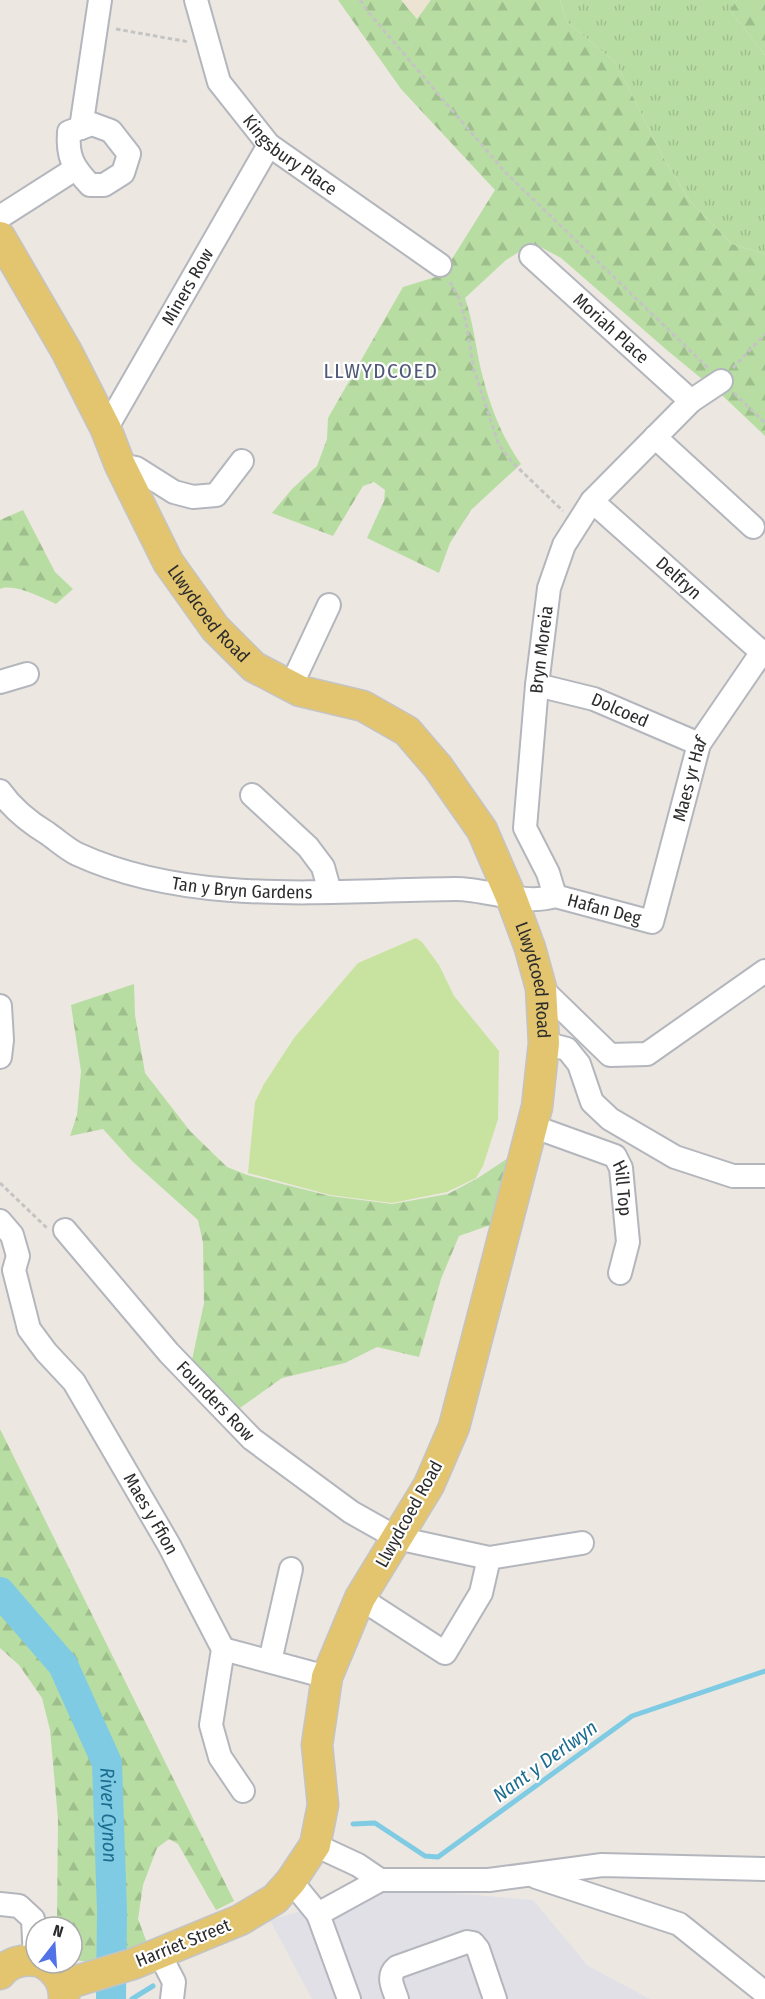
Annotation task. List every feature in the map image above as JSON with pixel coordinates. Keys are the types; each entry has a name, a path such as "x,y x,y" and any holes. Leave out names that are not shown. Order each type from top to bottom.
{"main road":[{"name":"Llwydcoed Road","path":"0,237 67,352 168,562 215,628 254,667 300,691 363,706 407,731 438,767 482,830 511,897 530,948 541,988 544,1043 537,1107 454,1427 429,1485 360,1599 327,1677 317,1745 323,1805 315,1845 291,1881"},
{"name":"Harriet Street","path":"72,1987 240,1920 275,1899 291,1881"},
{"path":"0,1974 12,1964 24,1960"},
{"path":"59,1975 72,1987"}],"street":[{"path":"81,128 100,0"},
{"name":"Kingsbury Place","path":"196,0 219,82 269,145 440,265"},
{"path":"92,124 111,131 129,154 123,173 104,185 90,185 75,169 68,149 69,132 92,124"},
{"name":"Miners Row","path":"106,429 269,145"},
{"path":"0,215 75,169"},
{"name":"Moriah Place","path":"531,256 691,401"},
{"name":"Bryn Moreia","path":"555,896 548,873 525,828 537,685 549,588 564,545 592,501 691,401 721,381"},
{"path":"656,437 753,527"},
{"path":"120,465 136,468 174,492 193,497 216,495 242,460"},
{"name":"Delfryn","path":"592,501 763,654"},
{"path":"291,686 329,605"},
{"name":"Maes yr Haf","path":"652,922 699,744 763,654"},
{"path":"0,682 27,674"},
{"name":"Dolcoed","path":"537,685 594,699 699,744"},
{"name":"Tan y Bryn Gardens","path":"0,791 8,802 35,825 76,853 127,872 204,888 330,892 466,889 511,897"},
{"path":"252,795 308,847 323,867 330,892"},
{"path":"511,897 544,899 555,896"},
{"name":"Hafan Deg","path":"555,896 652,922"},
{"path":"541,988 610,1055 646,1054 765,971"},
{"path":"0,1006 0,1057"},
{"path":"544,1043 567,1049 579,1064 592,1102 610,1119 675,1157 733,1176 765,1176"},
{"name":"Hill Top","path":"532,1126 615,1155 621,1168 628,1242 620,1273"},
{"name":"Maes y Ffion","path":"0,1221 12,1235 18,1256 14,1270 29,1329 46,1352 74,1382 169,1545 223,1649"},
{"name":"Founders Row","path":"64,1230 169,1353 252,1439 351,1512 397,1538 489,1558"},
{"path":"360,1599 445,1653 481,1593 489,1558 582,1543"},
{"path":"270,1661 291,1569"},
{"path":"243,1791 220,1757 211,1725 223,1649 327,1677"},
{"path":"315,1845 358,1865 380,1880"},
{"path":"318,1914 380,1880 489,1880 602,1865 765,1869"},
{"path":"528,1875 679,1924 765,1993"},
{"path":"291,1881 318,1914 349,1999"},
{"path":"0,1904 19,1906 29,1915"},
{"path":"397,1999 390,1978 392,1971 397,1967 467,1942 473,1943 478,1948 495,1999"},
{"path":"146,1959 174,1982 172,1999"}],"path":[{"path":"360,0 505,172 765,423"},
{"path":"96,26 209,46"},
{"path":"440,265 459,298 466,322 474,370 499,445 512,462 577,525"},
{"path":"721,381 765,334"},
{"path":"0,1183 52,1233 64,1230"}],"shaded area":[{"path":"401,0 431,0 417,19"},
{"path":"384,1887 533,1900 588,1966 650,1999 312,1999 270,1920"}],"green space":[{"path":"338,0 401,0 417,19 431,0 560,0 566,21 616,63 663,157 689,200 732,244 765,254 765,436 725,398 561,258 533,243 506,260 465,298 490,402 506,440 521,464 471,510 450,543 439,573 367,538 384,501 385,490 374,482 363,486 333,536 272,513 292,489 317,466 327,439 328,418 403,287 442,275 495,190 401,89"},
{"path":"560,0 737,0 730,10 765,55 765,254 732,244 689,200 663,157 616,63 566,21"},
{"path":"737,0 765,0 765,55 730,10"},
{"path":"23,510 55,572 73,589 56,604 20,590 0,589 0,520"},
{"path":"416,938 422,942 439,965 454,996 499,1051 498,1119 483,1166 476,1178 447,1192 392,1203 330,1195 248,1173 255,1102 294,1038 358,963"},
{"path":"134,984 135,1015 145,1073 190,1131 227,1167 247,1175 330,1196 392,1204 448,1194 478,1178 514,1154 493,1224 459,1236 441,1279 419,1357 377,1347 345,1363 282,1378 240,1408 192,1360 204,1303 203,1243 198,1220 132,1161 103,1129 70,1136 77,1115 81,1071 71,1005"},
{"path":"0,1429 234,1901 216,1910 178,1844 169,1839 157,1848 143,1885 138,1919 149,1948 109,1959 84,1961 84,1915 57,1915 58,1819 50,1730 42,1698 19,1665 0,1648"}],"waterway":[{"name":"River Cynon","path":"0,1592 63,1665 107,1763 112,1911 111,1999"},
{"name":"Nant y Derlwyn","path":"353,1824 375,1823 425,1856 438,1857 632,1716 765,1671"},
{"name":"Nant y Derlwyn","path":"132,1999 153,1986"}],"district":[{"name":"LLWYDCOED","path":"381,371"}]}
